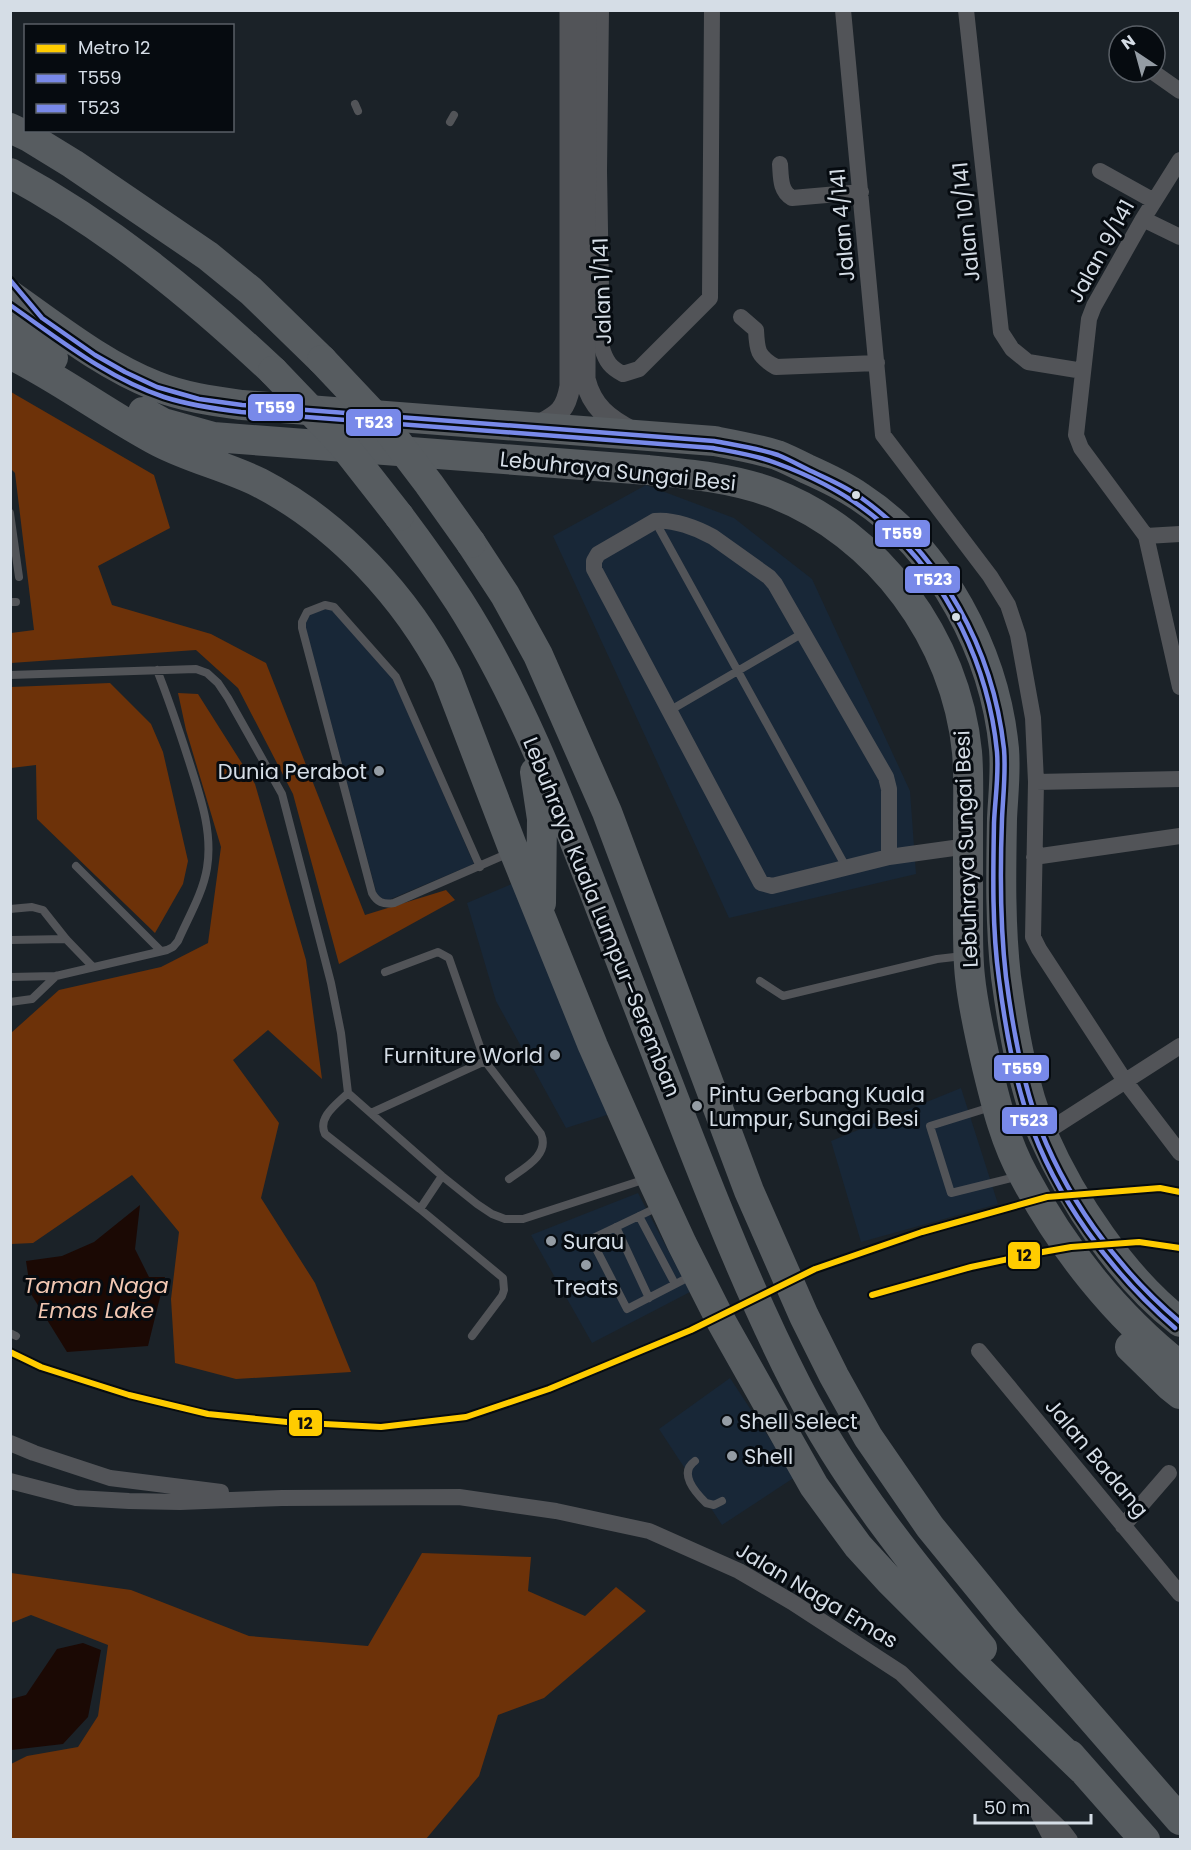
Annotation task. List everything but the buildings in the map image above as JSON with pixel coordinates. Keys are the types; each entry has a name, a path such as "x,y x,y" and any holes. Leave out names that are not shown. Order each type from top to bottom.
{"highway":[{"name":"Lebuhraya Kuala Lumpur–Seremban","path":"10,128 73,164 208,256 251,291 322,360 388,430 471,543 505,595 537,655 608,812 749,1191 804,1316 868,1437 930,1527 1006,1620 1180,1820"},
{"name":"Lebuhraya Kuala Lumpur–Seremban","path":"10,173 136,253 183,290 273,371 341,442 399,516 460,602 499,672 555,789 720,1216 764,1318 798,1388 836,1454 881,1521 929,1584 1083,1770 1145,1839"},
{"name":"Lebuhraya Sungai Besi","path":"10,295 95,355 125,372 158,387 199,399 242,405 714,441 779,456 822,475 861,497 899,529 927,560 954,597 983,658 997,706 1004,750 1000,893 1006,976 1026,1083 1043,1134 1063,1176 1091,1223 1127,1272 1180,1322"},
{"name":"Lebuhraya Sungai Besi","path":"10,330 94,384 163,423 213,437 696,475 739,482 773,493 804,507 840,530 873,556 923,621 954,687 967,752 969,975 978,1032 996,1106 1023,1175 1053,1225 1086,1272 1152,1344 1180,1366"},
{"path":"10,354 161,442 233,470 262,484 294,504 322,524 367,565 415,621 447,676 514,851 593,1046 651,1177 652,1210 686,1279 721,1321 761,1416 786,1457 814,1486 858,1546 968,1659 1083,1770"},
{"path":"528,730 542,819 541,915"},
{"path":"1086,1272 1096,1308 1133,1351 1180,1394"}],"street":[{"name":"Jalan 1/141","path":"533,428 556,416 567,403 570,386 570,10"},
{"name":"Jalan 1/141","path":"585,10 585,379 596,405 609,418 640,436"},
{"name":"Jalan 1/141","path":"601,10 599,171 602,348 605,359 612,369 623,374 639,369 710,298 712,10"},
{"name":"Jalan 4/141","path":"843,10 883,435 990,576 1008,606 1018,635 1033,718 1036,782"},
{"name":"Jalan 10/141","path":"966,10 1001,332 1012,349 1028,362 1083,371"},
{"path":"1167,82 1180,91"},
{"name":"Jalan 9/141","path":"1146,536 1081,448 1076,435 1089,319 1143,219 1180,160"},
{"path":"780,165 782,187 792,198 861,192"},
{"path":"1100,171 1154,201"},
{"path":"1143,219 1180,237"},
{"path":"10,279 42,318"},
{"path":"741,317 756,330 757,349 763,360 776,367 877,363"},
{"path":"889,856 889,789 886,777 769,577 704,532 664,520 655,521 598,554 594,561 594,569 761,883 772,886 889,856 968,846"},
{"path":"1180,534 1146,536 1180,687"},
{"path":"1180,779 1036,782 1033,937 1125,1081 1180,1153"},
{"path":"1034,857 1180,836"},
{"path":"1043,1134 1180,1046"},
{"name":"Jalan Badang","path":"979,1350 1180,1594"},
{"name":"Jalan Naga Emas","path":"10,1443 110,1478 282,1498"},
{"path":"1124,1526 1169,1473"},
{"name":"Jalan Naga Emas","path":"10,1481 76,1498 180,1502 282,1498 459,1497 556,1511 649,1531 739,1571 792,1602 901,1673 1070,1839"},
{"name":"Jalan Naga Emas","path":"1032,1801 1052,1839"}],"lane":[{"path":"10,513 19,577"},
{"path":"655,521 846,867"},
{"path":"480,867 395,674 334,607 326,605 307,612 302,628 375,898 381,903 394,903 480,867 514,851"},
{"path":"668,711 803,633"},
{"path":"10,675 196,669 207,673 218,683 282,794 335,1003 348,1092 442,1176 492,1214 505,1219 523,1219 651,1177"},
{"path":"10,977 56,976 161,951 173,947 178,941 207,870 209,846 202,800 157,670"},
{"path":"76,866 161,951"},
{"path":"10,909 39,908 93,967"},
{"path":"10,940 66,939"},
{"path":"385,972 438,952 449,958 485,1060 543,1140 544,1146 538,1156 509,1179"},
{"path":"760,981 783,996 937,959 969,955"},
{"path":"10,1002 32,999 56,976"},
{"path":"371,1113 485,1060"},
{"path":"348,1092 326,1115 322,1128 325,1134 503,1278 502,1296 472,1336"},
{"path":"996,1106 930,1126 951,1193 1023,1175"},
{"path":"420,1209 442,1176"},
{"path":"652,1210 591,1239 627,1309 686,1279"},
{"path":"616,1227 649,1298"},
{"path":"695,1461 686,1470 688,1479 706,1503 714,1505 722,1501"}],"shaded area":[{"path":"11,392 154,475 170,528 98,566 112,605 211,634 266,663 365,915 446,890 455,900 339,964 293,794 238,688 196,650 11,663 11,633 34,630 15,473 11,469"},
{"path":"646,485 734,518 812,579 910,791 916,874 729,918 553,536"},
{"name":"Dunia Perabot","path":"325,609 332,610 393,678 474,864 386,901 377,895 304,622 312,613"},
{"path":"110,683 151,724 163,752 188,861 183,884 155,933 37,819 36,765 11,768 11,687"},
{"path":"178,693 198,694 255,784 306,960 322,1079 268,1030 233,1060 279,1123 261,1198 315,1283 351,1372 236,1379 175,1363 171,1299 179,1232 132,1175 33,1243 11,1244 11,1033 59,990 161,967 208,943 221,847 186,730"},
{"name":"Furniture World","path":"514,883 613,1113 566,1128 496,1001 467,903"},
{"path":"961,1088 998,1204 861,1242 831,1141"},
{"path":"638,1193 690,1292 592,1343 531,1235"},
{"path":"730,1378 795,1477 722,1525 659,1429"},
{"path":"422,1553 531,1557 528,1591 585,1616 616,1587 646,1611 544,1698 498,1715 479,1776 426,1839 11,1839 11,1764 27,1756 78,1747 98,1716 108,1645 31,1615 11,1623 11,1573 131,1590 249,1636 368,1646"}],"water":[{"name":"Taman Naga Emas Lake","path":"140,1205 135,1249 149,1277 165,1277 148,1346 67,1352 31,1294 26,1261 62,1256 94,1242"},
{"path":"83,1643 101,1650 88,1717 63,1744 11,1750 11,1699 26,1695 57,1649"}],"metro line":[{"name":"12","path":"10,1352 41,1367 129,1395 208,1414 287,1422 381,1427 466,1417 549,1389 691,1330 815,1269 922,1232 1047,1197 1160,1188 1180,1192"},
{"name":"12","path":"872,1295 971,1267 1071,1247 1139,1242 1180,1248"}],"transit line":[{"name":"T559","path":"10,280 42,318 95,355 157,387 199,399 242,405 714,441 762,450 785,458 848,489 889,520 916,547 939,576 959,607 975,641 998,712 1005,758 1001,839 1004,957 1017,1046 1035,1115 1060,1173 1094,1228 1134,1278 1180,1322"},
{"name":"T523","path":"10,305 103,369 143,389 183,402 241,412 713,448 761,458 805,475 847,497 884,525 928,572 946,599 962,628 985,689 997,752 993,882 997,960 1010,1049 1028,1117 1053,1176 1088,1232 1129,1283 1175,1328"}],"place":[{"name":"Dunia Perabot","path":"379,771"},
{"name":"Furniture World","path":"555,1055"},
{"name":"Pintu Gerbang Kuala Lumpur, Sungai Besi","path":"697,1106"},
{"name":"Surau","path":"551,1241"},
{"name":"Treats","path":"586,1265"},
{"name":"Shell Select","path":"727,1421"},
{"name":"Shell","path":"732,1456"}]}
